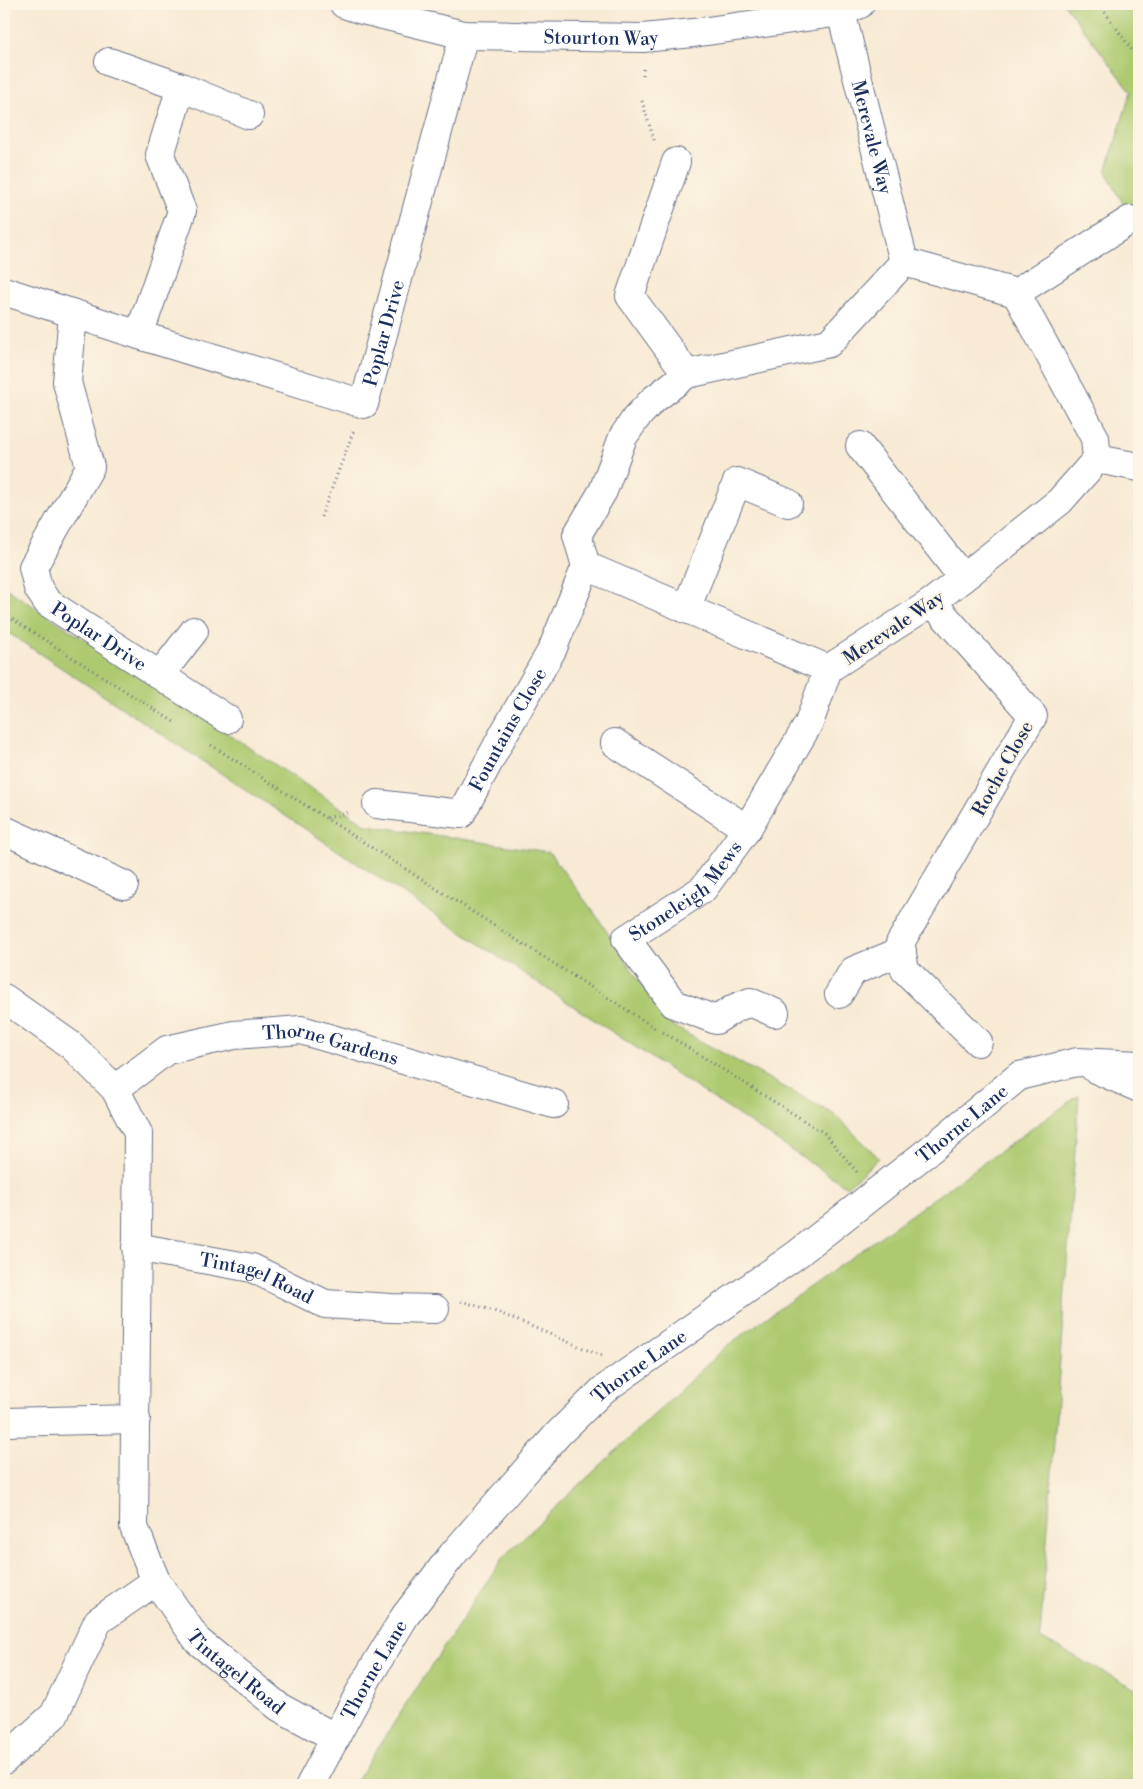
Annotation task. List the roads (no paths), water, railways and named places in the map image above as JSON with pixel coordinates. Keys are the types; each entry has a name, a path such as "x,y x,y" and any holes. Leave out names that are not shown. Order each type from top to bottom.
{"street":[{"name":"Stourton Way","path":"344,4 464,35 643,38 693,33 850,8"},
{"name":"Merevale Way","path":"850,8 904,262"},
{"name":"Poplar Drive","path":"4,291 139,335 364,404 464,35"},
{"path":"109,62 181,87 249,115"},
{"path":"139,335 182,210 160,155 181,87"},
{"path":"676,162 630,296 687,374"},
{"path":"1016,293 1130,220"},
{"path":"586,566 577,535 603,491 623,437 636,418 654,400 687,374 828,343 904,262 1016,293 1095,438 1097,459 1139,468"},
{"name":"Poplar Drive","path":"73,314 67,382 90,468 34,567 38,588 47,602 226,719"},
{"path":"860,446 964,578"},
{"name":"Merevale Way","path":"586,566 828,669 932,602 964,578 1060,501 1097,459"},
{"path":"686,610 737,482 788,504"},
{"name":"Fountains Close","path":"377,804 461,814 503,735 552,650 586,566"},
{"name":"Roche Close","path":"902,951 900,943 1033,716 932,602"},
{"name":"Poplar Drive","path":"160,675 194,631"},
{"name":"Stoneleigh Mews","path":"775,1013 750,1002 735,1008 716,1020 674,1004 626,939 703,889 747,830 810,723 828,669"},
{"name":"Stoneleigh Mews","path":"615,743 747,830"},
{"path":"4,830 124,885"},
{"path":"839,994 853,971 902,951 906,970 978,1042"},
{"name":"Tintagel Road","path":"4,998 72,1046 115,1088 138,1133 134,1527 156,1581 198,1641 279,1707 336,1738"},
{"name":"Thorne Gardens","path":"115,1088 167,1050 234,1035 302,1030 554,1104"},
{"path":"1077,1062 1139,1088"},
{"name":"Thorne Lane","path":"310,1785 368,1677 405,1616 453,1554 558,1434 603,1390 796,1255 936,1145 1019,1076 1077,1062 1139,1065"},
{"name":"Tintagel Road","path":"136,1247 252,1268 325,1304 435,1309"},
{"path":"4,1422 136,1419"},
{"path":"4,1760 54,1715 98,1621 156,1581"}]}
